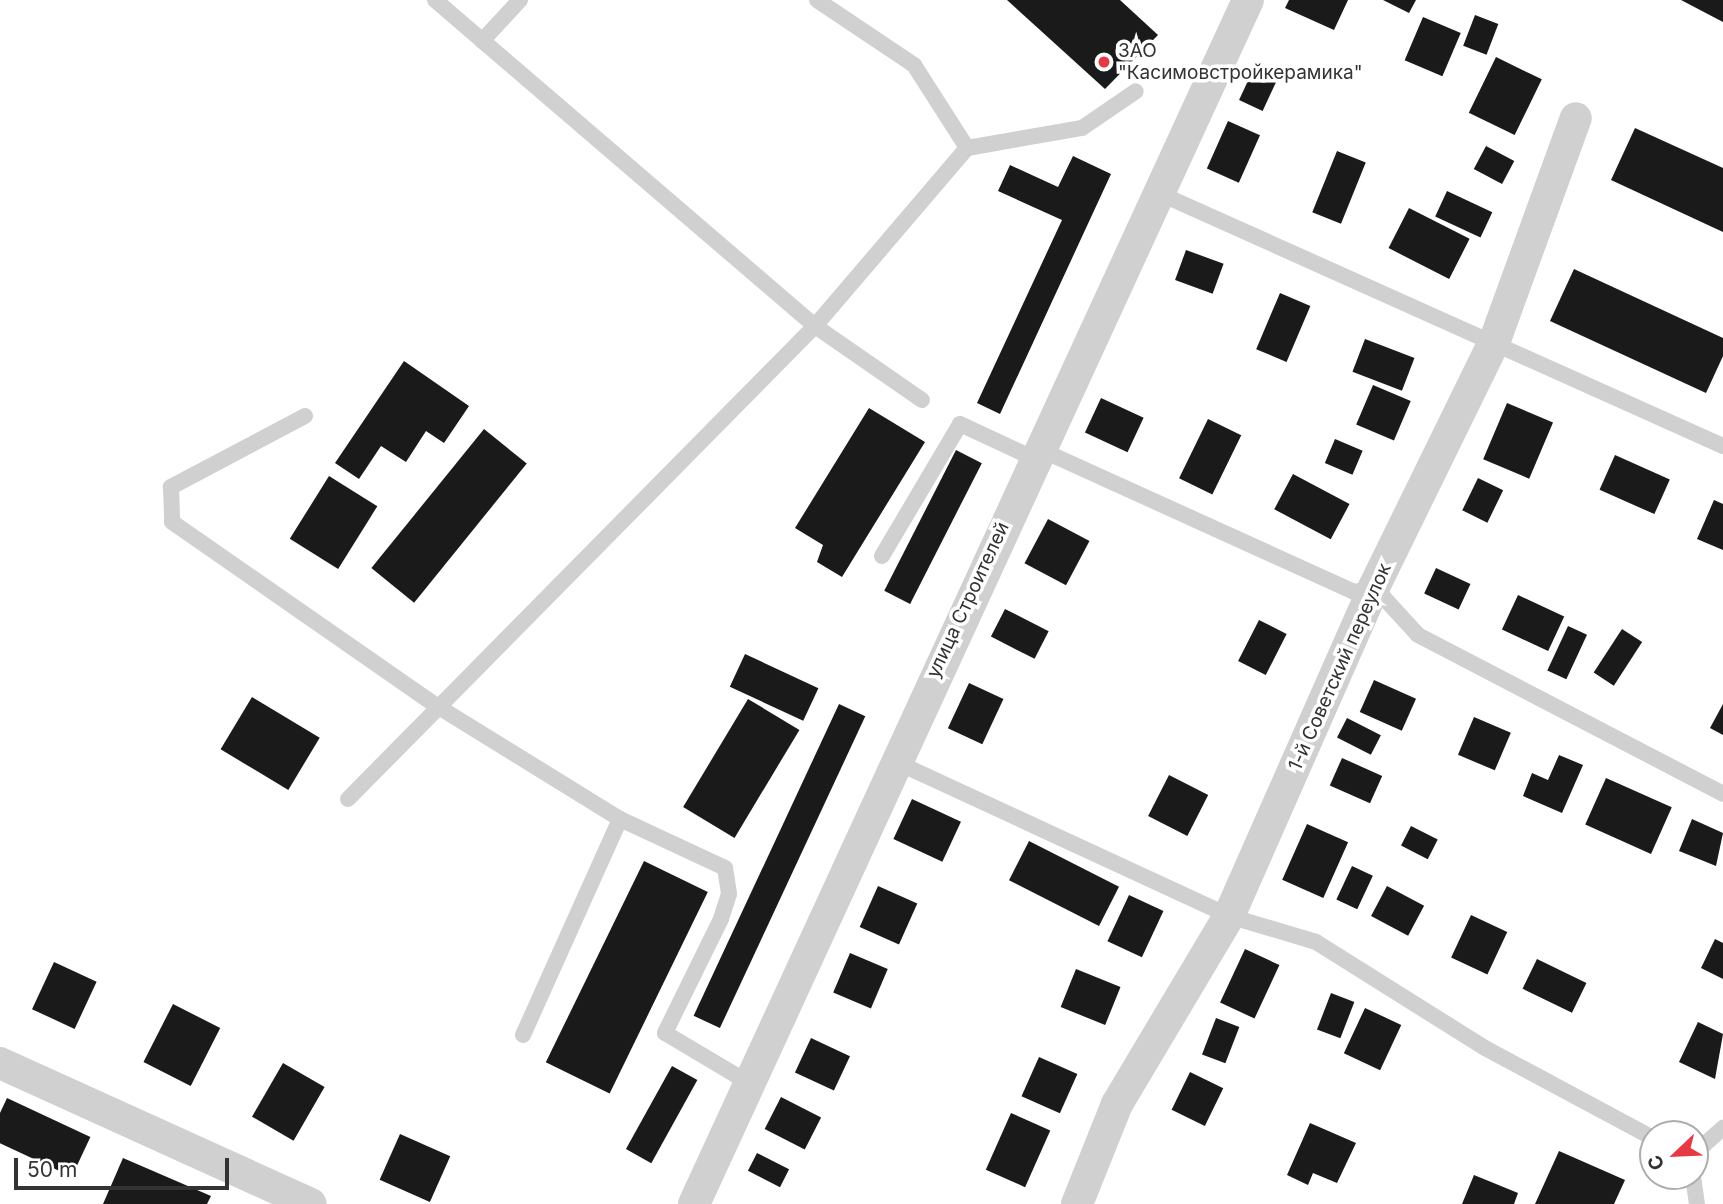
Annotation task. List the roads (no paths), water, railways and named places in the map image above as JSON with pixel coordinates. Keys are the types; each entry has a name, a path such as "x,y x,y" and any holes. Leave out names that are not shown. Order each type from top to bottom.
{"street":[{"name":"улица Строителей","path":"694,1204 1035,453 1163,195 1248,0"},
{"name":"1-й Советский переулок","path":"1077,1204 1116,1104 1229,916 1374,587 1495,340 1576,118"},
{"path":"0,1063 311,1204"}],"lane":[{"path":"435,0 815,326 922,400"},
{"path":"482,41 520,0"},
{"path":"817,0 914,65 967,148"},
{"path":"348,799 436,706 815,326 967,148 1082,128 1136,91"},
{"path":"1163,195 1495,340 1723,446"},
{"path":"305,416 171,486 172,522 436,706 620,819 725,868 729,894 721,919 665,1033 749,1083"},
{"path":"882,556 960,424 1035,453 1355,592 1374,587 1418,635 1723,794"},
{"path":"894,761 1229,916 1316,942 1485,1048 1639,1130"},
{"path":"523,1035 620,819"},
{"path":"1709,1140 1723,1128"}],"place":[{"name":"ЗАО \"Касимовстройкерамика\"","path":"1104,62"}]}
